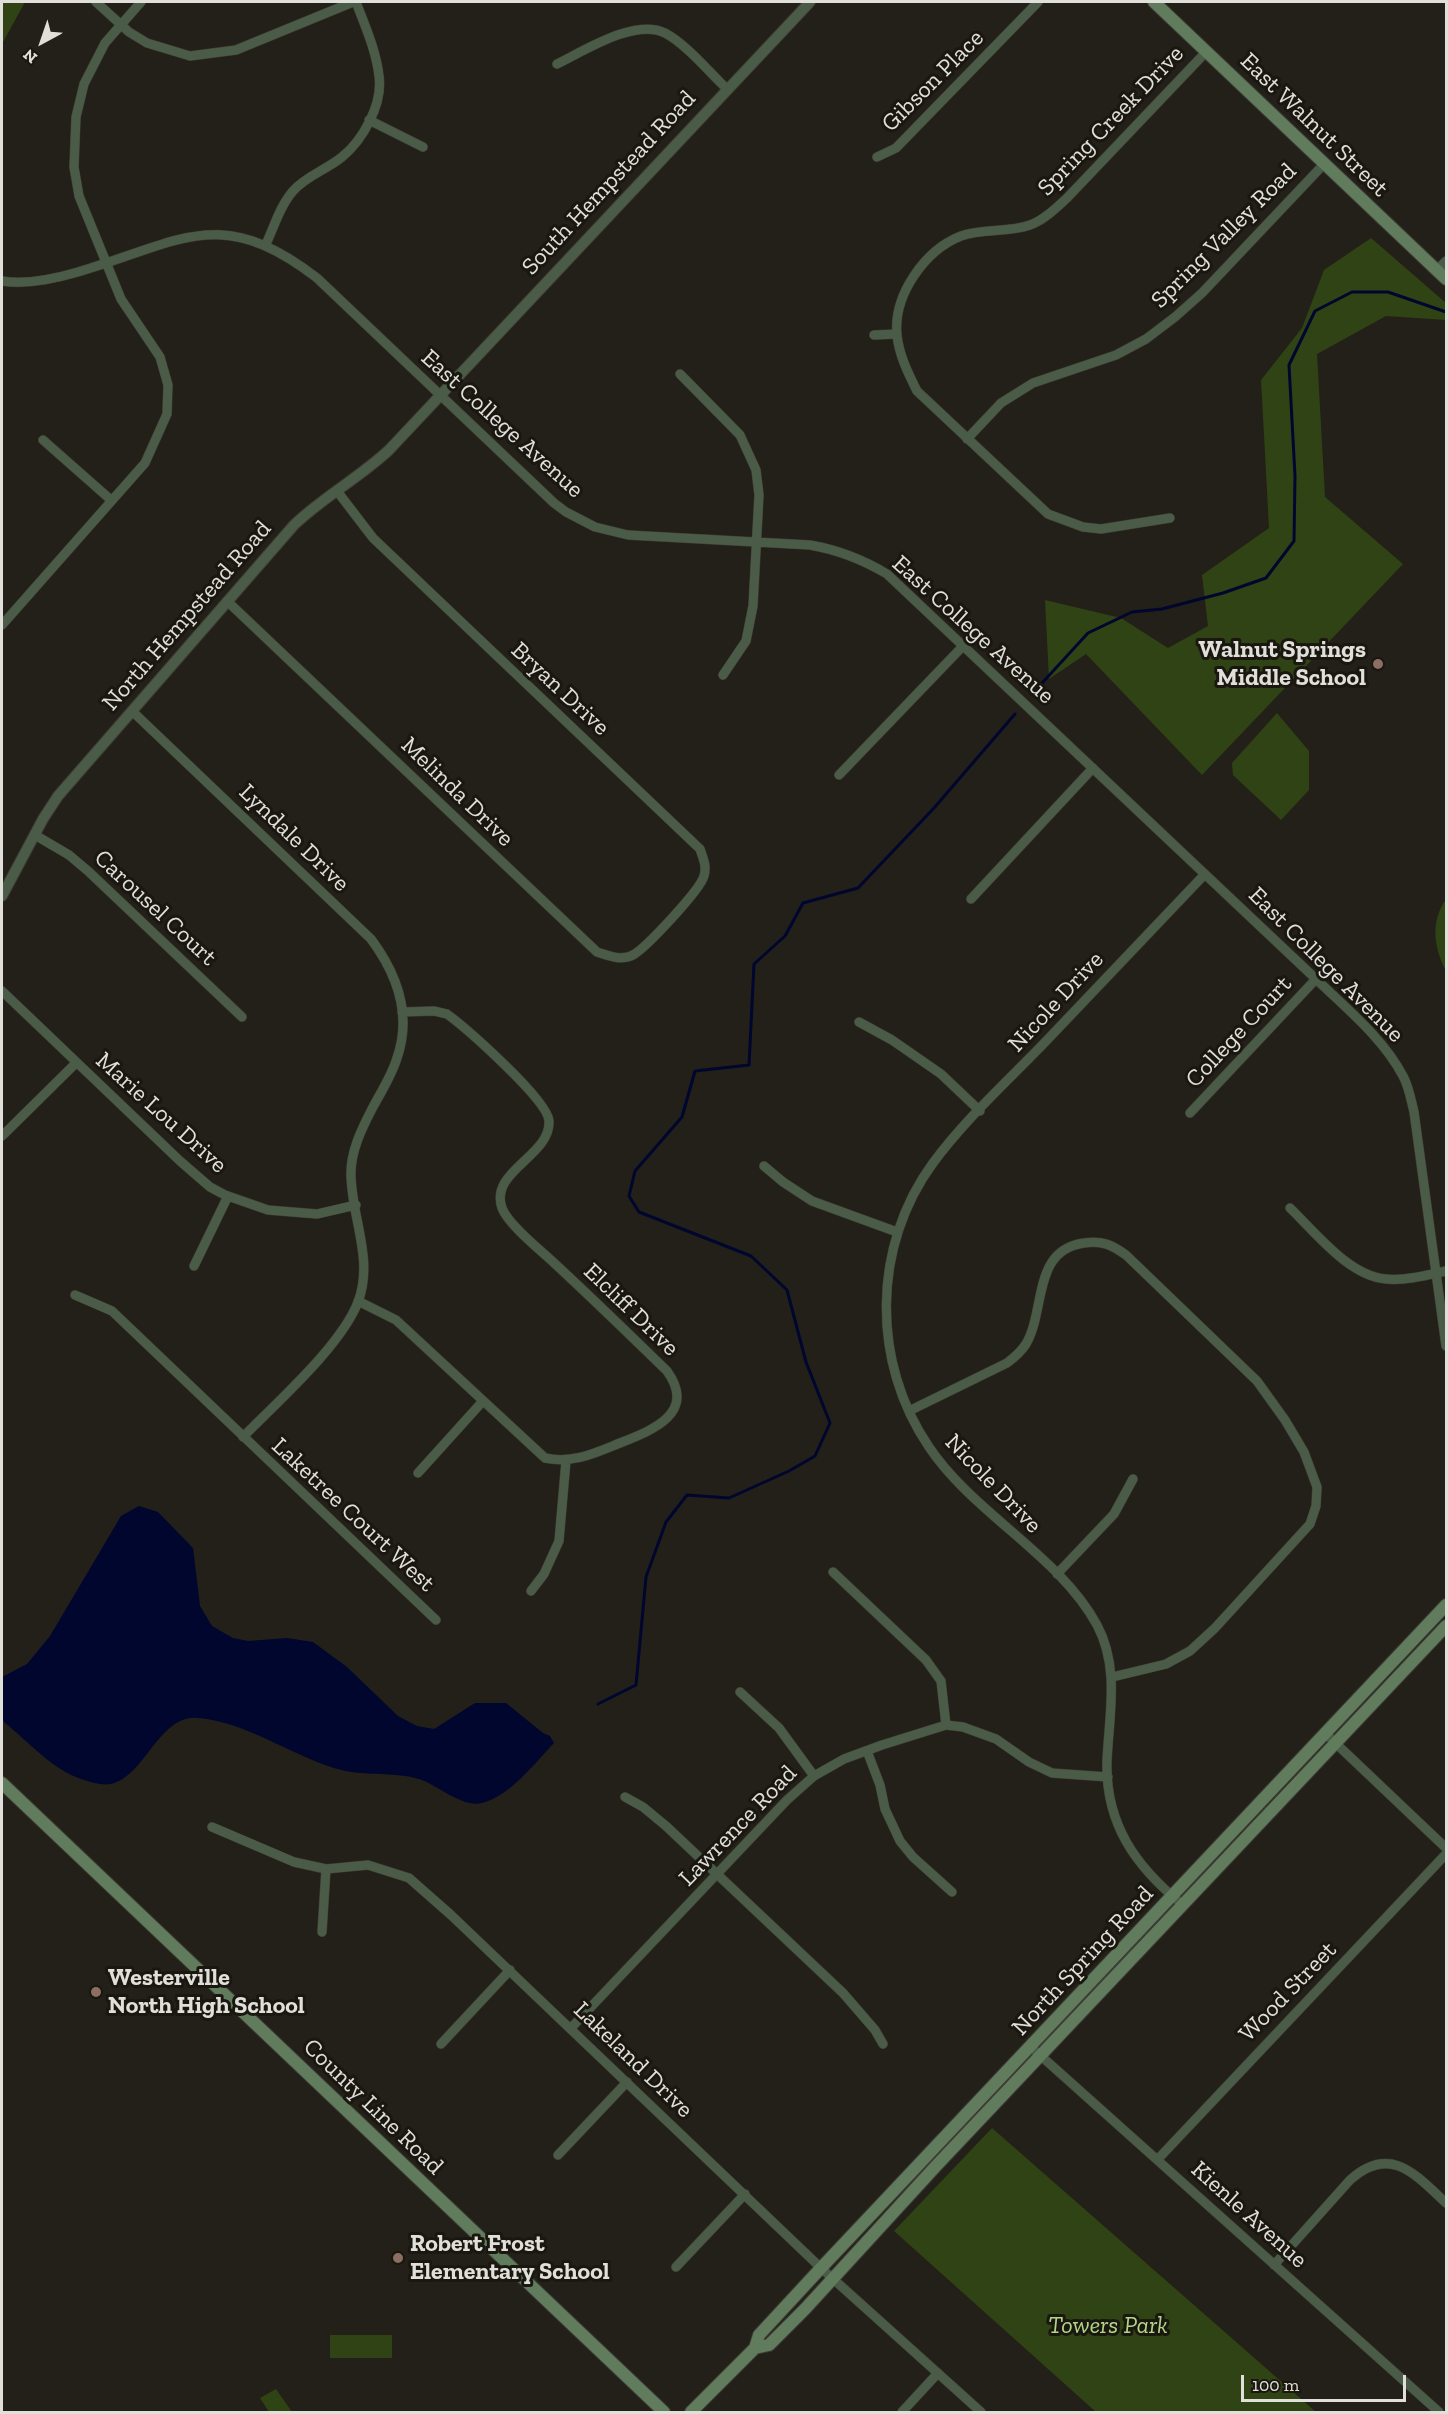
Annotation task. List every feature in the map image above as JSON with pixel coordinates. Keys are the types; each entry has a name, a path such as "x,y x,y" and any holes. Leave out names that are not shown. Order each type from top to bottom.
{"main road":[{"name":"East Walnut Street","path":"1154,2 1446,279"},
{"name":"North Spring Road","path":"691,2412 755,2348 759,2335 820,2268 1173,1897 1446,1605"},
{"name":"North Spring Road","path":"755,2348 769,2345 1446,1626"},
{"name":"County Line Road","path":"2,1783 664,2412"}],"street":[{"path":"96,2 120,24 147,43 190,56 236,50 354,2 372,44 380,78 376,103 363,133 343,156 300,183 291,193 266,244"},
{"path":"2,625 5,614 145,463 167,414 168,386 160,357 122,299 79,196 74,143 76,117 84,84 105,43 141,2"},
{"name":"South Hempstead Road","path":"440,394 810,2"},
{"name":"Gibson Place","path":"877,157 896,148 1038,2"},
{"path":"557,64 627,32 653,29 665,33 676,41 727,89"},
{"name":"Spring Creek Drive","path":"1170,518 1101,529 1064,521 1048,514 917,391 905,369 897,334 898,316 910,280 936,251 946,243 973,232 1030,225 1049,214 1206,52"},
{"path":"369,120 423,147"},
{"name":"Spring Valley Road","path":"967,440 1000,403 1033,383 1116,355 1146,339 1175,318 1202,293 1324,164"},
{"name":"East College Avenue","path":"2,281 29,281 63,276 106,264 166,241 213,234 243,237 266,244 294,260 317,278 566,512 596,527 628,535 810,545 836,549 861,558 887,574 1378,1039 1405,1079 1416,1123 1442,1272 1446,1346"},
{"path":"1437,270 1446,261"},
{"path":"874,335 897,334"},
{"path":"680,374 740,435 756,470 759,495 753,606 746,641 723,675"},
{"name":"North Hempstead Road","path":"2,896 34,835 58,796 227,601 308,511 378,460 440,394"},
{"path":"43,441 111,500"},
{"name":"Bryan Drive","path":"337,491 373,538 700,849 705,864 704,877 698,889 668,921"},
{"name":"Melinda Drive","path":"227,601 597,952 617,959 632,955 668,921"},
{"path":"838,775 964,645"},
{"name":"Lyndale Drive","path":"132,711 370,939 384,957 400,994 404,1029 397,1059 365,1122 353,1155 351,1176 365,1269 358,1301 347,1324 327,1350 243,1437"},
{"path":"971,899 1093,768"},
{"name":"Carousel Court","path":"34,835 69,855 88,871 242,1017"},
{"name":"Nicole Drive","path":"1183,1905 1142,1868 1122,1837 1114,1813 1107,1762 1112,1677 1106,1645 1099,1628 1078,1596 945,1468 928,1446 902,1396 887,1337 886,1304 888,1270 897,1232 918,1186 933,1163 1205,874"},
{"name":"College Court","path":"1190,1113 1316,979"},
{"name":"Marie Lou Drive","path":"2,991 180,1161 210,1186 228,1196 268,1210 317,1214 356,1205"},
{"name":"Elcliff Drive","path":"402,1012 434,1011 447,1014 532,1092 549,1118 549,1131 542,1143 507,1180 501,1194 502,1209 511,1221 667,1371 674,1382 677,1395 674,1408 666,1420 654,1430 586,1456 566,1461"},
{"path":"859,1022 892,1040 941,1074 980,1111"},
{"path":"2,1136 76,1063"},
{"path":"764,1166 812,1201 897,1232"},
{"path":"194,1266 228,1196"},
{"path":"1290,1208 1347,1262 1370,1277 1388,1280 1442,1272"},
{"path":"909,1411 1007,1364 1019,1354 1028,1341 1044,1276 1054,1258 1070,1244 1097,1241 1113,1246 1126,1255 1257,1381 1285,1420 1304,1452 1317,1487 1316,1506 1310,1524 1215,1628 1190,1651 1166,1664 1112,1677"},
{"name":"Laketree Court West","path":"75,1295 112,1311 436,1620"},
{"path":"358,1301 396,1320 545,1458 566,1461 559,1541 544,1574 531,1591"},
{"path":"418,1473 483,1401"},
{"path":"1057,1574 1114,1514 1133,1479"},
{"path":"833,1572 926,1660 940,1681 946,1725 963,1727 996,1739 1029,1762 1052,1773 1108,1777"},
{"path":"740,1692 779,1728 814,1776"},
{"name":"Lawrence Road","path":"571,2028 787,1800 814,1776 844,1759 946,1725"},
{"path":"1326,1734 1446,1848"},
{"path":"867,1751 880,1785 885,1809 900,1841 913,1857 952,1892"},
{"path":"625,1797 652,1814 843,1993 875,2030 883,2044"},
{"name":"Lakeland Drive","path":"212,1827 294,1862 326,1869 368,1866 409,1878 510,1970 820,2268 981,2412"},
{"name":"Wood Street","path":"1158,2159 1446,1854"},
{"path":"322,1932 326,1869"},
{"path":"441,2044 510,1970"},
{"name":"Kienle Avenue","path":"1031,2047 1439,2412"},
{"path":"558,2156 627,2082"},
{"path":"1274,2265 1350,2180 1362,2169 1377,2163 1398,2164 1416,2175 1446,2203"},
{"path":"676,2267 745,2194"},
{"path":"902,2412 938,2373"}],"green space":[{"path":"2,2 25,2 2,44"},
{"path":"1371,238 1446,303 1446,320 1386,316 1317,354 1325,497 1403,564 1202,775 1086,654 1049,679 1045,600 1121,618 1168,648 1208,626 1202,575 1269,528 1261,380 1302,328 1324,270"},
{"path":"1277,713 1309,751 1309,790 1281,820 1233,775 1232,763"},
{"path":"1446,899 1446,971 1437,944 1436,926"},
{"name":"Towers Park","path":"992,2128 1316,2412 1096,2412 894,2231"},
{"path":"330,2335 392,2335 392,2358 330,2358"},
{"path":"276,2389 292,2412 269,2412 260,2398"}],"water":[{"path":"139,1506 158,1512 193,1548 200,1606 212,1626 233,1638 248,1641 287,1638 313,1642 347,1667 398,1716 417,1726 434,1729 475,1703 506,1703 543,1733 550,1736 554,1743 502,1794 474,1804 458,1799 419,1779 334,1768 250,1732 198,1718 184,1719 173,1726 162,1735 123,1779 111,1784 103,1784 88,1782 67,1773 48,1760 4,1722 2,1677 27,1664 50,1636 121,1516"}],"waterway":[{"path":"1032,694 1088,633 1132,612 1162,609 1223,593 1266,578 1294,541 1295,476 1289,365 1315,311 1352,292 1388,292 1446,312"},
{"path":"598,1704 636,1685 646,1577 666,1522 687,1495 729,1498 789,1471 815,1456 830,1423 806,1362 787,1290 751,1256 639,1212 629,1196 635,1171 682,1117 695,1071 749,1065 754,964 785,936 803,903 858,888 934,808 1015,714"}],"place":[{"name":"Walnut Springs Middle School","path":"1378,664"},
{"name":"Westerville North High School","path":"96,1992"},
{"name":"Robert Frost Elementary School","path":"398,2258"}]}
